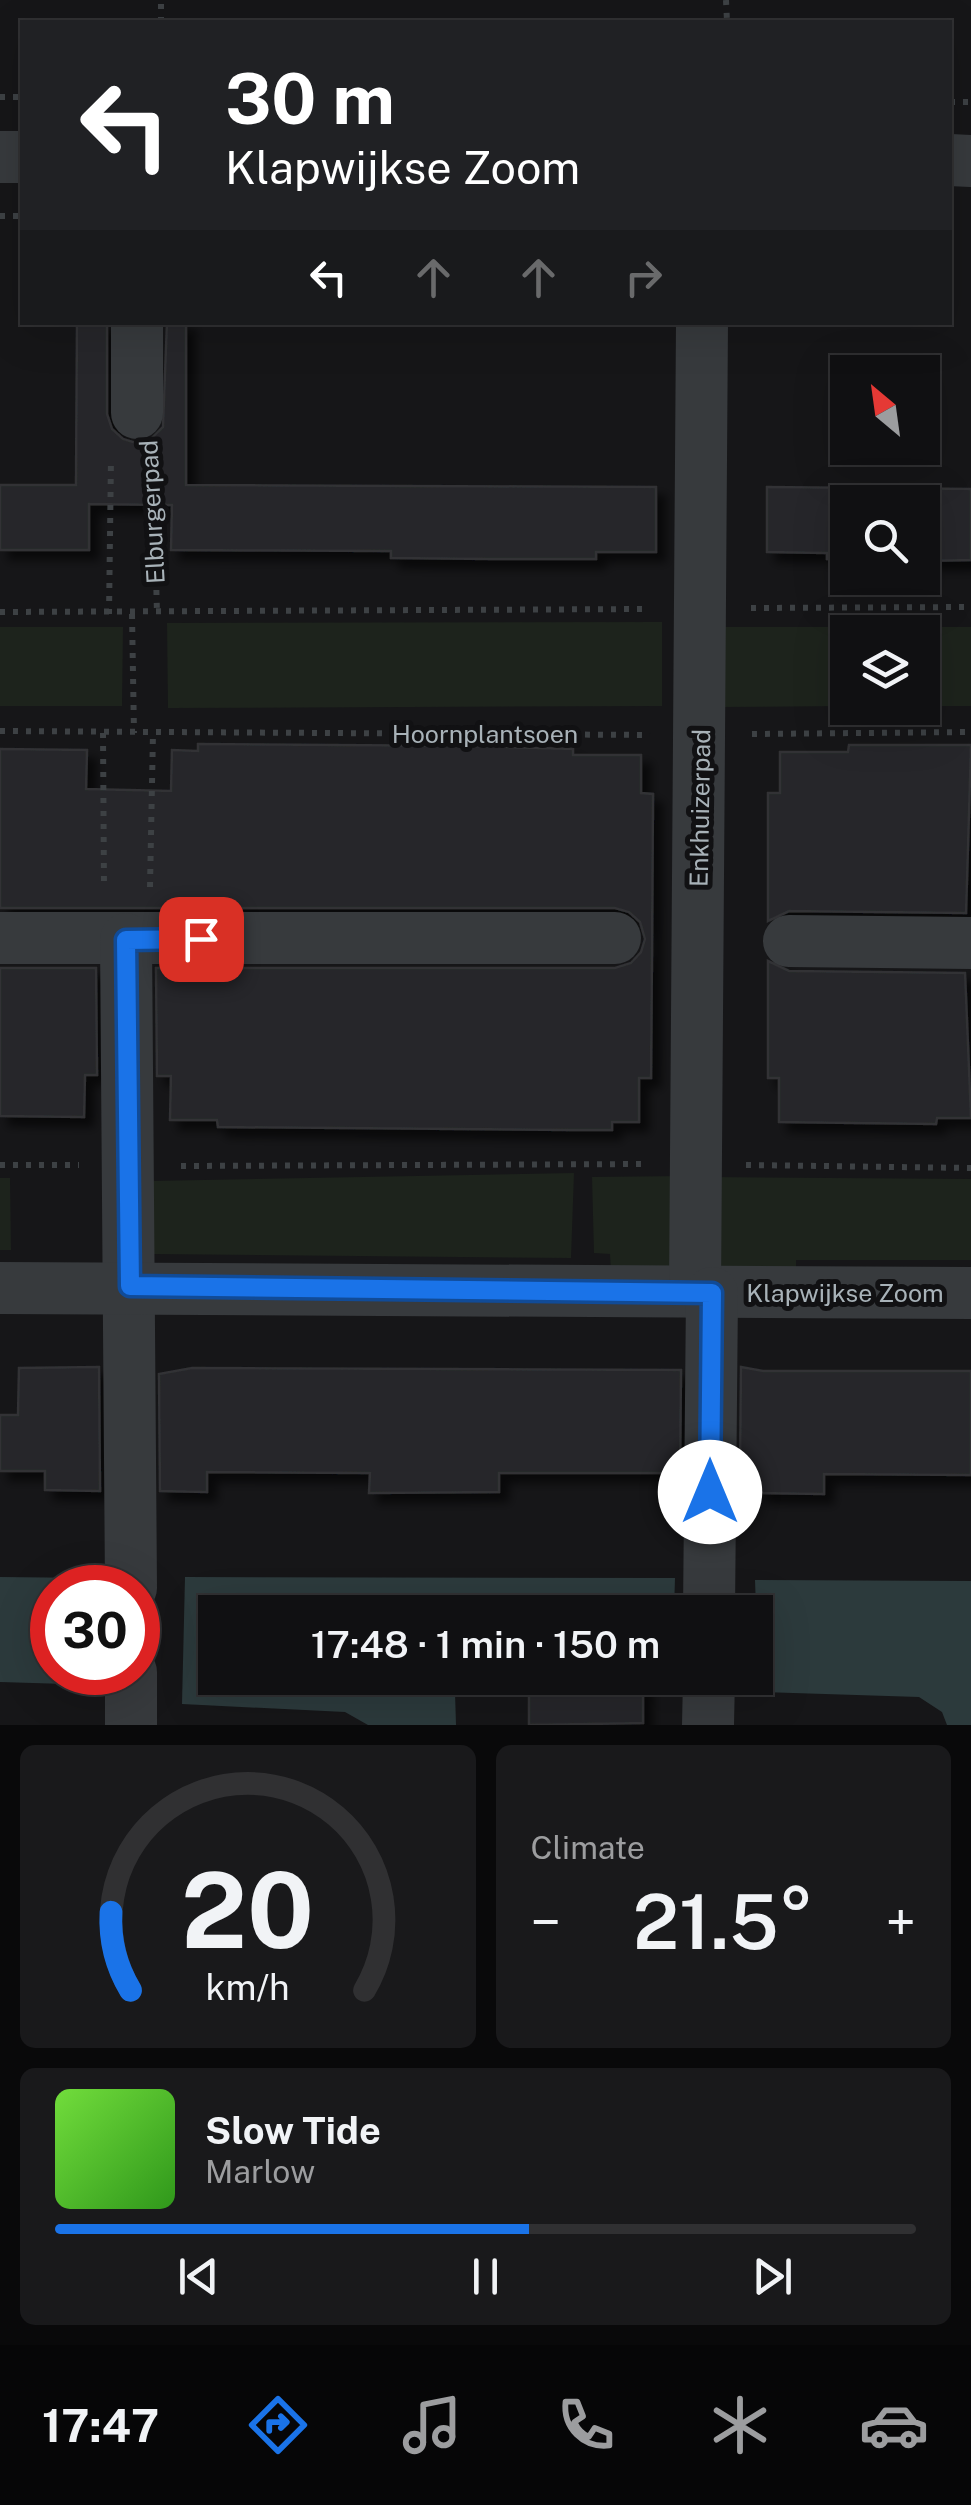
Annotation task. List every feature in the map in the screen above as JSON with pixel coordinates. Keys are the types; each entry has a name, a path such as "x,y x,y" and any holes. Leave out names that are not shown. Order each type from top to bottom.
{"street":[{"name":"Elburgerpad","path":"137,325 137,413"},
{"name":"Enkhuizerpad","path":"702,325 703,608 696,1164 704,1293 709,1595"},
{"path":"0,938 615,938"},
{"path":"126,940 131,1565"},
{"path":"789,941 971,943"},
{"name":"Klapwijkse Zoom","path":"0,1288 971,1294"},
{"path":"131,1695 131,1725"},
{"path":"708,1725 709,1695"}],"path":[{"name":"Elburgerpad","path":"110,614 111,440 137,413 153,434 158,614"},
{"path":"0,612 971,607"},
{"name":"Elburgerpad","path":"132,614 134,734"},
{"name":"Hoornplantsoen","path":"0,731 971,732"},
{"path":"104,733 104,907 126,940 150,906 153,734"},
{"path":"0,1165 696,1164 971,1168"}],"shaded area":[{"path":"662,622 662,706 168,708 167,623"},
{"path":"0,627 123,627 122,706 0,706"},
{"path":"720,627 830,627 830,706 720,707"},
{"path":"940,627 971,627 971,706 940,706"},
{"path":"574,1173 571,1258 153,1254 150,1181"},
{"path":"685,1176 684,1272 611,1272 610,1254 594,1253 592,1177"},
{"path":"708,1177 971,1179 971,1260 796,1260 796,1271 708,1270"},
{"path":"0,1178 10,1178 11,1250 0,1250"},
{"path":"0,1577 30,1577 30,1683 0,1682"},
{"path":"185,1577 675,1578 674,1595 198,1595 198,1695 455,1695 456,1725 368,1725 345,1712 182,1704"},
{"path":"755,1580 971,1581 971,1725 947,1725 942,1712 919,1697 773,1692 773,1595 756,1595"}],"building":[{"path":"77,325 107,325 107,414 112,429 123,439 136,443 151,439 163,427 167,325 186,325 186,485 656,487 656,552 596,552 596,559 493,559 391,558 391,551 171,550 172,505 89,504 89,550 0,550 0,485 76,485"},
{"path":"767,487 830,488 830,559 827,553 767,552"},
{"path":"940,489 971,489 971,560 940,561"},
{"path":"198,744 470,746 573,749 573,755 641,755 641,793 653,794 651,1078 639,1078 639,1122 612,1122 612,1130 572,1130 218,1127 217,1120 170,1120 171,1076 157,1076 156,968 615,968 631,963 641,952 645,939 640,922 629,912 615,908 0,908 0,749 87,750 86,789 171,791 172,750 198,751"},
{"path":"849,745 971,745 966,913 789,911 768,921 768,793 780,793 780,752 848,752"},
{"path":"768,961 789,971 965,973 971,1118 937,1118 936,1124 779,1122 779,1078 768,1078"},
{"path":"0,968 96,968 97,1075 85,1075 84,1117 0,1116"},
{"path":"99,1367 100,1491 45,1490 45,1471 0,1471 0,1415 18,1415 19,1368"},
{"path":"741,1367 763,1371 971,1371 971,1475 824,1474 824,1494 757,1493 757,1474 740,1474"},
{"path":"192,1368 681,1370 680,1473 499,1473 499,1492 369,1493 370,1473 207,1472 207,1492 160,1491 159,1374"},
{"path":"529,1695 643,1695 643,1723 529,1725"}],"route":[{"path":"201,939 126,940 130,1286 712,1293 710,1492"}]}
